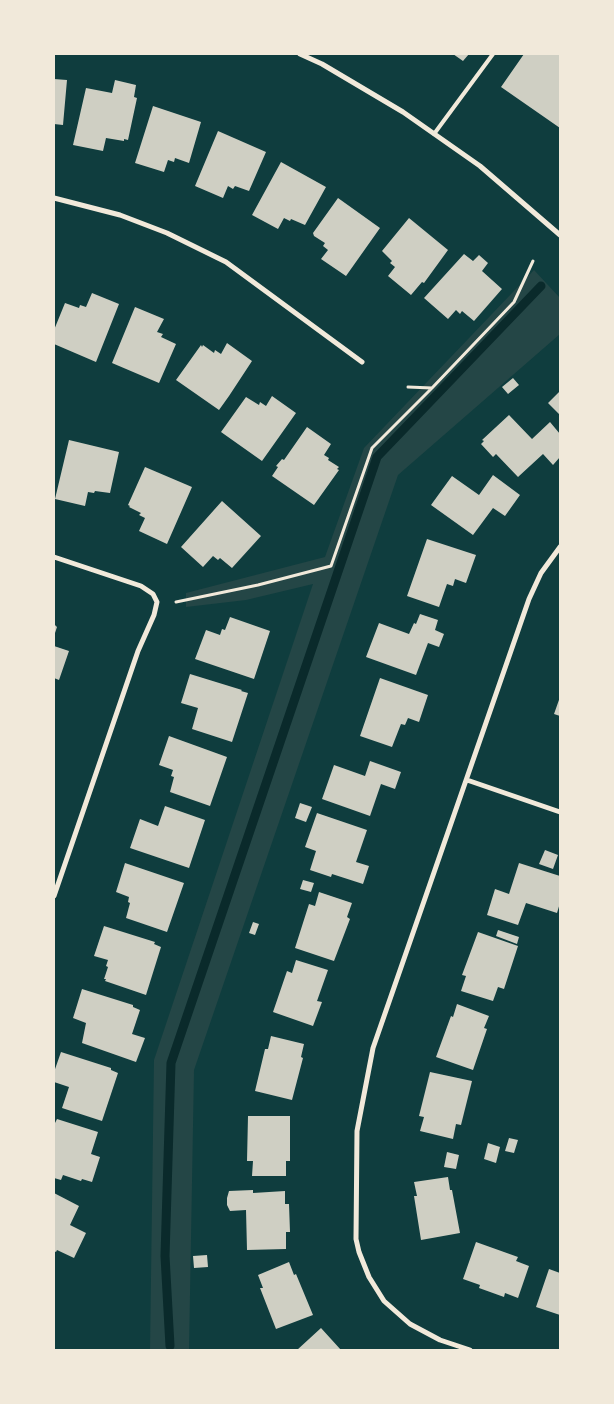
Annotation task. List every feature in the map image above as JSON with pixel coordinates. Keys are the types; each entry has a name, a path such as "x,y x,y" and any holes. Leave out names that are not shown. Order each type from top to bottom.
{"street":[{"path":"300,54 322,64 403,112 480,166 560,235"},
{"path":"54,198 120,215 167,233 226,262 362,362"},
{"path":"470,1350 440,1340 410,1324 384,1301 369,1278 356,1239 357,1131 373,1048 529,599 541,572 560,547"},
{"path":"54,556 141,586 153,594 157,602 154,615 138,651 54,896"},
{"path":"467,780 560,812"}],"lane":[{"path":"434,134 493,54"}],"path":[{"path":"176,602 258,585 331,566 372,448 514,302 533,260"},
{"path":"408,387 432,388"}],"shaded area":[{"path":"534,270 560,298 560,334 398,475 194,1070 189,1350 150,1350 154,1060 313,584 246,600 186,607 186,593 325,557 364,448"}],"building":[{"path":"453,54 469,54 463,61"},
{"path":"524,54 560,54 560,128 501,87"},
{"path":"54,79 67,80 63,125 54,124"},
{"path":"115,80 136,85 134,97 137,98 128,140 106,138 103,151 73,145 86,88 112,93"},
{"path":"153,106 201,122 189,163 175,158 174,162 168,160 164,172 135,163"},
{"path":"218,131 266,152 249,191 235,186 233,189 228,186 223,198 195,186"},
{"path":"281,162 326,187 305,225 284,218 278,229 252,215"},
{"path":"338,198 380,228 346,276 321,259 328,250 323,246 325,243 314,236 313,233"},
{"path":"409,218 448,250 424,283 422,282 411,295 388,276 395,267 382,251"},
{"path":"464,254 473,261 479,255 488,263 482,271 502,289 474,321 462,311 460,314 456,310 448,319 424,298"},
{"path":"92,293 119,304 96,362 54,344 54,330 65,303 79,308 80,305 86,307"},
{"path":"135,307 164,319 157,332 163,334 161,337 176,344 159,383 112,363"},
{"path":"227,343 252,361 219,410 176,380 201,345 214,353 215,350 221,354"},
{"path":"513,378 519,385 508,394 502,387"},
{"path":"560,391 560,415 548,403"},
{"path":"272,396 296,413 262,461 221,432 246,397 259,405 260,402 266,406"},
{"path":"509,415 532,439 550,422 560,434 560,457 553,465 543,454 518,477 496,454 493,457 481,444 484,441 482,440"},
{"path":"307,427 331,444 324,455 339,467 337,469 339,470 314,505 272,476 278,467 276,466 282,459 284,460"},
{"path":"69,440 119,452 110,493 88,492 85,506 55,499"},
{"path":"145,467 192,487 167,544 139,531 145,518 139,515 141,513 128,505"},
{"path":"493,475 520,495 505,516 493,508 473,535 431,505 452,476 479,495"},
{"path":"222,501 261,536 232,568 220,558 218,560 213,556 203,567 181,547"},
{"path":"427,539 476,555 466,583 455,579 453,586 447,584 439,607 407,596"},
{"path":"420,614 438,620 435,630 444,634 439,647 428,643 416,675 366,657 379,623 409,634"},
{"path":"230,617 270,631 254,679 195,659 206,630 220,635 222,629 225,630"},
{"path":"54,624 57,627 54,636"},
{"path":"54,646 69,651 59,680 54,678"},
{"path":"190,674 248,693 232,742 192,729 198,708 181,703"},
{"path":"380,678 428,695 419,722 408,718 405,725 401,724 392,747 360,736"},
{"path":"560,697 560,716 554,714"},
{"path":"169,736 227,757 210,806 170,792 174,777 171,776 173,770 159,765"},
{"path":"370,761 401,772 395,789 381,784 370,816 322,799 334,765 365,776"},
{"path":"300,803 312,807 306,822 295,818"},
{"path":"165,806 205,820 189,868 130,848 140,819 158,826"},
{"path":"317,813 367,830 356,862 369,866 363,884 332,874 331,877 310,870 316,851 305,847"},
{"path":"545,850 558,855 553,869 539,864"},
{"path":"125,863 184,883 167,932 126,918 130,903 128,902 129,897 116,892"},
{"path":"519,863 560,876 560,903 557,913 526,903 518,925 487,915 495,889 509,894"},
{"path":"303,880 314,883 311,892 300,889"},
{"path":"319,892 352,903 347,917 350,919 334,961 295,948 309,904 315,906"},
{"path":"253,922 259,924 255,935 249,933"},
{"path":"104,926 155,942 154,944 161,947 146,995 105,981 108,960 94,956"},
{"path":"498,930 519,937 517,944 496,936"},
{"path":"478,932 518,946 504,989 498,987 493,1001 461,991 466,976 462,975"},
{"path":"296,960 328,970 317,1001 322,1002 313,1026 273,1012 287,971 292,973"},
{"path":"82,989 133,1005 133,1007 140,1010 132,1034 145,1038 136,1062 82,1043 86,1023 73,1018"},
{"path":"457,1004 489,1016 484,1028 487,1029 473,1070 436,1057"},
{"path":"271,1036 304,1044 301,1057 303,1058 292,1100 255,1091 265,1049 268,1049"},
{"path":"61,1052 111,1068 111,1070 118,1073 102,1121 62,1108 69,1087 54,1082 54,1072"},
{"path":"430,1072 472,1081 461,1125 456,1124 453,1139 420,1131 424,1117 419,1116"},
{"path":"248,1116 290,1116 290,1161 286,1161 286,1176 252,1176 253,1161 247,1161"},
{"path":"57,1119 98,1132 91,1154 100,1157 92,1182 82,1179 81,1181 63,1175 61,1180 54,1178 54,1125"},
{"path":"509,1138 518,1140 514,1153 505,1151"},
{"path":"488,1143 500,1147 496,1163 484,1159"},
{"path":"447,1152 459,1155 456,1169 444,1167"},
{"path":"448,1177 460,1233 421,1240 414,1196 417,1196 414,1182"},
{"path":"253,1190 253,1193 285,1191 285,1204 289,1204 290,1232 286,1232 286,1249 247,1250 246,1210 230,1211 227,1205 227,1198 229,1191"},
{"path":"54,1193 79,1206 70,1225 86,1233 74,1258 57,1250 56,1252 54,1251"},
{"path":"476,1242 518,1257 516,1261 529,1266 518,1298 505,1293 504,1297 479,1288 480,1285 463,1279"},
{"path":"207,1255 208,1267 194,1268 193,1256"},
{"path":"289,1262 313,1315 276,1329 260,1288 263,1288 258,1275"},
{"path":"549,1269 560,1273 560,1315 536,1307"},
{"path":"321,1328 341,1350 297,1350"}],"waterway":[{"path":"170,1346 165,1256 171,1063 377,457 541,286"}]}
